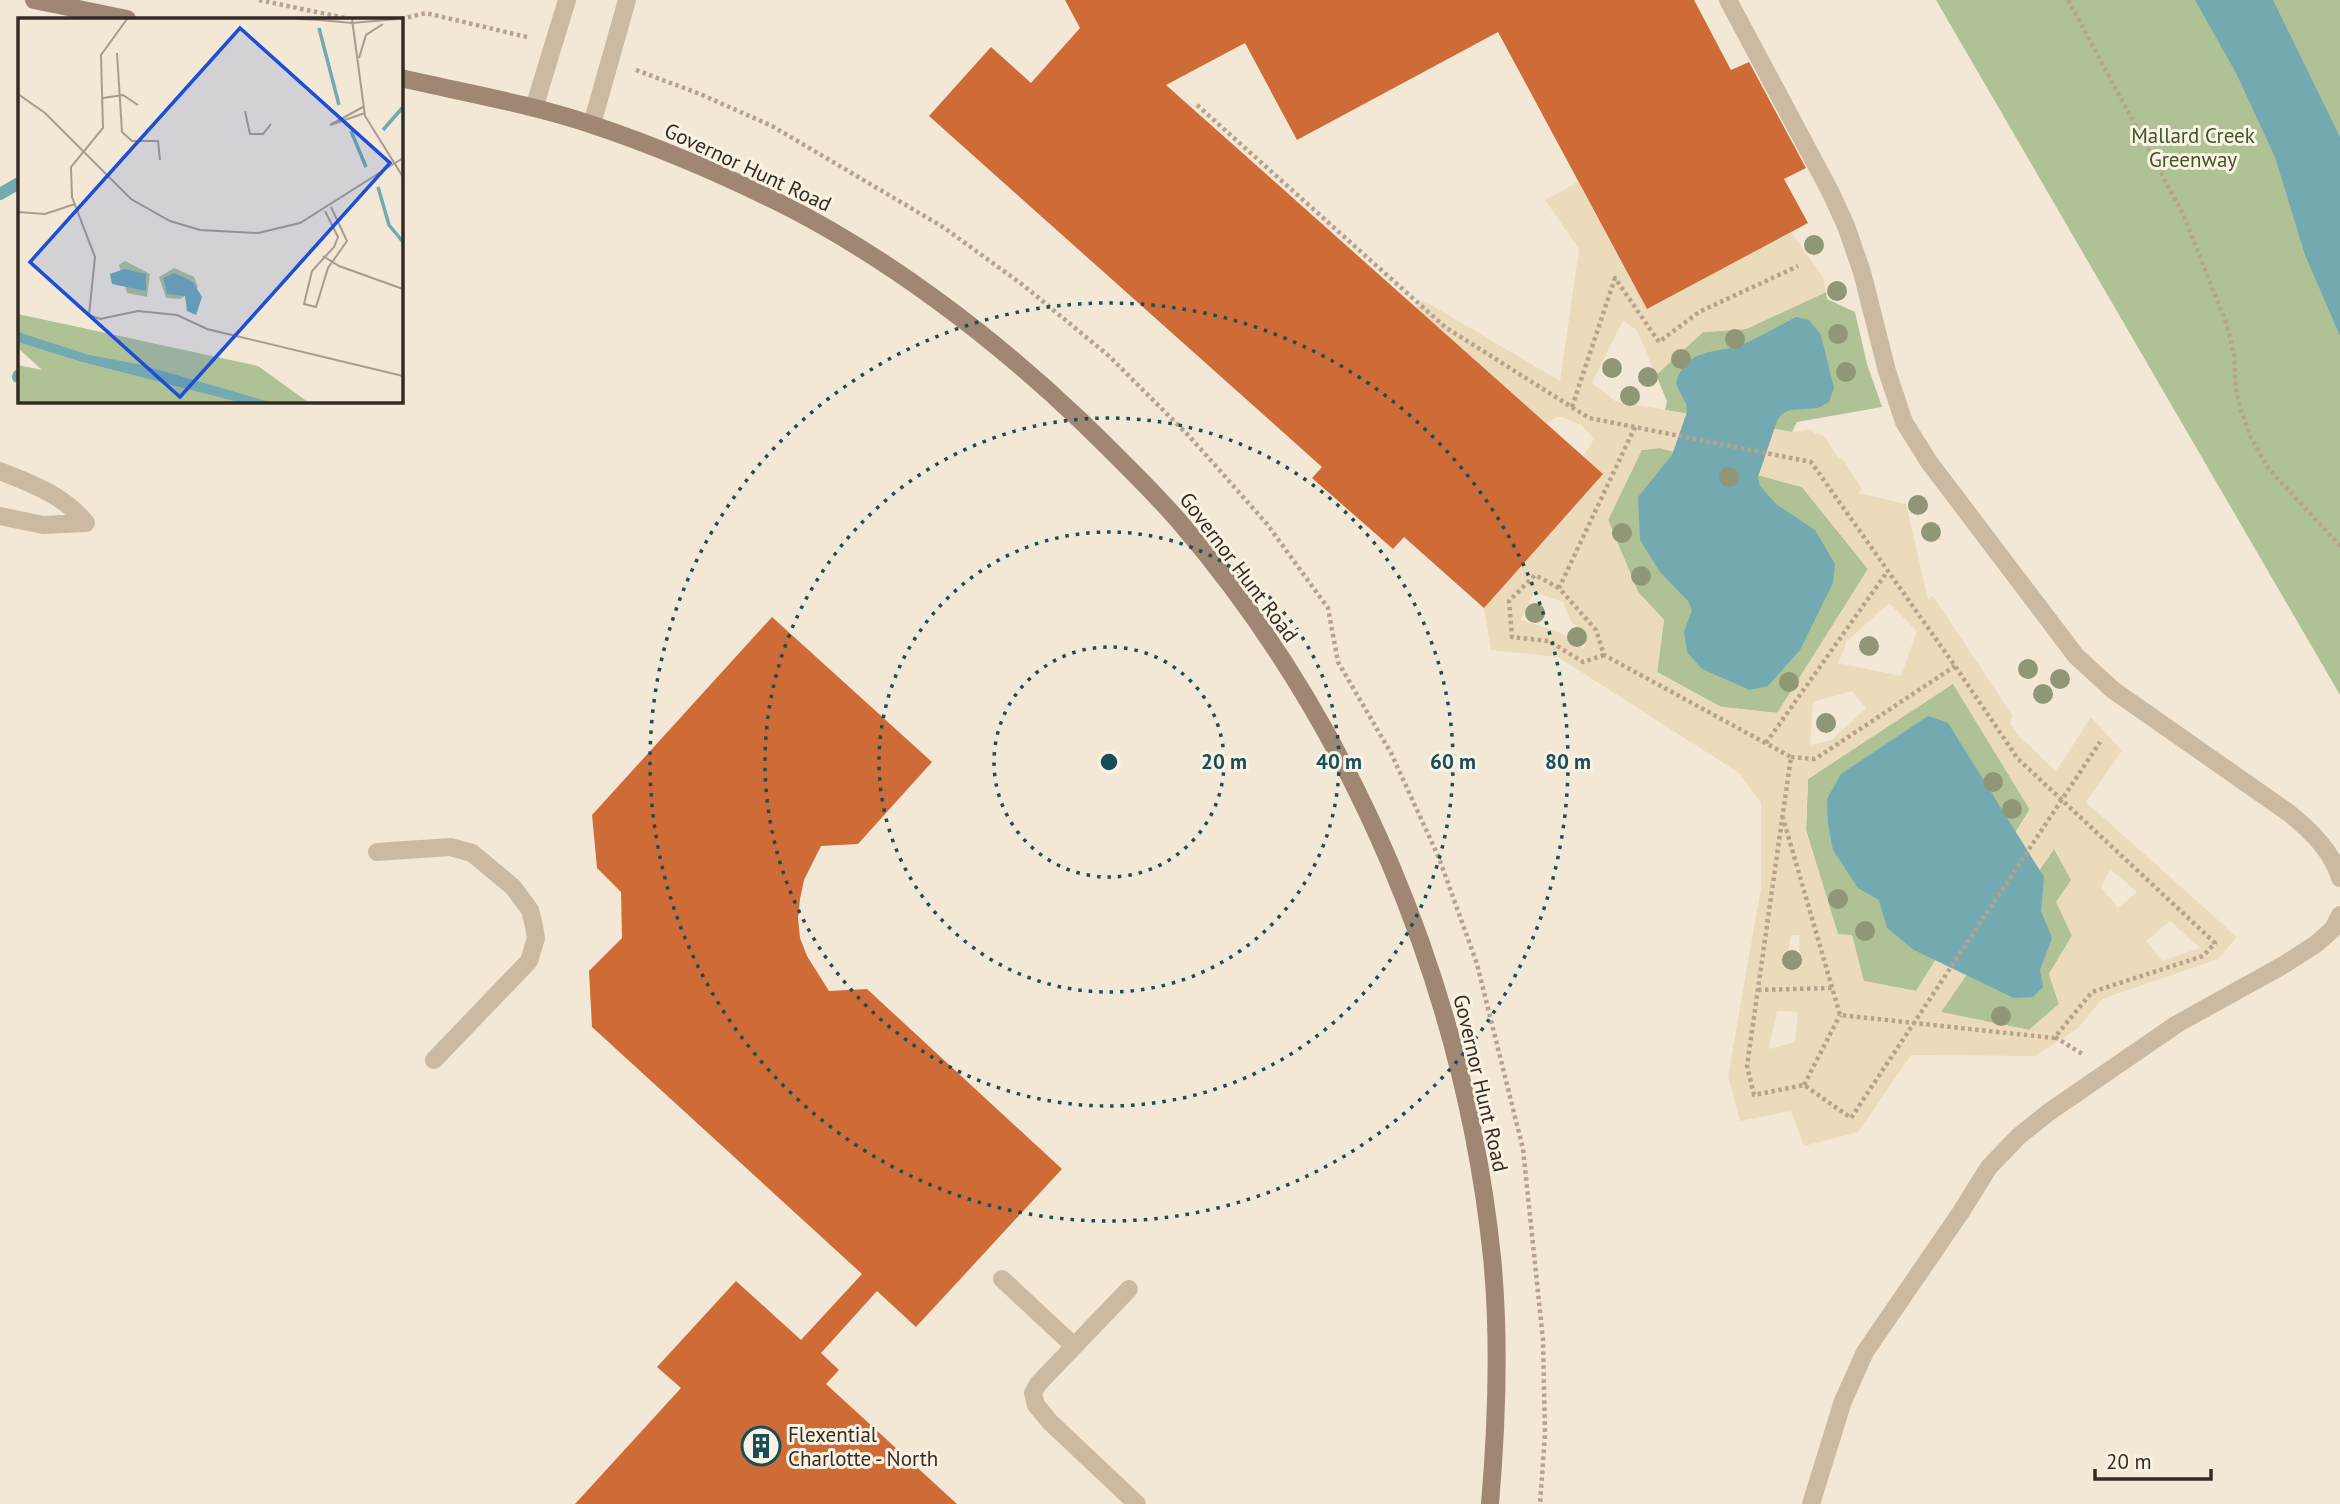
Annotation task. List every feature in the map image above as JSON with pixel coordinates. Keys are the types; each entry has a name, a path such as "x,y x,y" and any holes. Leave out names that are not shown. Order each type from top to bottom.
{"street":[{"path":"34,0 122,18"},
{"name":"Governor Hunt Road","path":"402,78 592,124 675,156 802,215 897,273 995,344 1041,382 1128,466 1180,522 1261,628 1318,718 1372,821 1417,928 1451,1039 1476,1146 1492,1258 1497,1379 1490,1504"}],"lane":[{"path":"534,108 567,0"},
{"path":"592,124 627,0"},
{"path":"1728,0 1846,226 1862,272 1887,371 1904,422 1929,462 2090,671 2113,690 2289,813 2307,828 2325,849 2340,878"},
{"path":"0,471 57,496 76,510 86,523 43,525 0,516"},
{"path":"377,852 461,848 484,861 513,887 530,910 536,938 529,961 434,1059"},
{"path":"1811,1504 1843,1401 1865,1352 1989,1167 2049,1112 2177,1024 2285,964 2333,929 2340,915"},
{"path":"1002,1279 1074,1346"},
{"path":"1129,1289 1038,1384 1033,1393 1034,1399 1050,1422 1137,1504"}],"path":[{"path":"259,0 345,18"},
{"path":"2068,0 2183,214 2226,323 2234,352 2236,390 2250,436 2268,468 2340,546"},
{"path":"402,19 426,13 554,44"},
{"path":"611,60 700,94 772,126 943,227 1023,285 1109,356 1190,437 1267,524 1328,608 1338,662 1391,753 1439,858 1477,964 1523,1149 1543,1340 1545,1434 1539,1504"},
{"path":"1197,105 1445,327 1589,418 1811,462 2018,759 2215,943 2203,956 2092,992 2054,1038 1840,1016"},
{"path":"1572,407 1615,278 1659,342 1699,312 1798,266"},
{"path":"1559,588 1635,427"},
{"path":"1766,743 1887,572"},
{"path":"1604,656 1596,630 1559,588 1535,575 1509,601 1513,637 1549,641 1583,662 1604,656 1791,757 1815,759 1955,666"},
{"path":"1791,757 1747,1066 1754,1095 1804,1085 1851,1118 2100,742"},
{"path":"1783,818 1840,1016 1804,1085"},
{"path":"1758,990 1832,988"}],"green space":[{"name":"Mallard Creek Greenway","path":"1936,0 2340,0 2340,695"},
{"path":"1826,292 1827,299 1855,312 1867,364 1882,407 1797,422 1792,432 1665,410 1667,401 1656,375 1703,332 1746,329"},
{"path":"1660,448 1802,487 1868,569 1778,713 1721,707 1657,672 1664,620 1638,592 1608,520 1641,450"},
{"path":"1953,683 2030,809 1916,991 1863,981 1852,936 1838,935 1806,830 1808,779"},
{"path":"2054,849 2072,880 2072,936 2049,974 2059,1004 2029,1030 1940,1012"}],"shaded area":[{"path":"1578,182 1647,309 1791,232 1823,277 1826,292 1746,329 1703,332 1656,375 1637,330 1623,321 1592,383 1615,401 1791,432 1811,429 1814,433 1823,435 1839,459 1842,458 1862,489 1858,493 1906,504 1928,599 1933,596 2012,715 2010,723 2019,736 2056,771 2091,717 2122,751 2086,802 2237,937 2218,959 2102,999 2078,1028 2035,1056 1911,1055 1858,1132 1804,1146 1791,1111 1740,1121 1728,1076 1761,888 1761,803 1739,773 1558,657 1491,650 1484,608 1594,439 1581,425 1563,417 1556,417 1546,424 1416,308 1423,300 1560,381 1579,249 1545,200","holes":["1660,448 1802,487 1868,569 1777,713 1721,707 1657,673 1664,620 1638,592 1608,520 1642,450","1534,592 1563,602 1570,620 1586,637 1584,649 1559,632 1521,620","1889,603 1917,631 1901,676 1838,663 1847,641","1953,684 2030,810 1916,991 1864,981 1852,935 1838,934 1806,830 1808,779","1852,691 1866,708 1832,740 1810,745 1813,702","2054,849 2071,880 2056,902 2072,936 2049,974 2059,1004 2029,1030 1941,1012","2110,869 2137,892 2118,908 2101,887","2170,921 2200,948 2162,961 2146,941","1791,935 1799,935 1800,966 1785,966","1777,1011 1798,1012 1795,1042 1769,1049"]}],"water":[{"path":"2195,0 2273,0 2340,137 2340,336 2305,255 2275,157 2236,73"},
{"path":"1796,317 1809,320 1821,335 1834,388 1829,402 1818,408 1790,410 1782,414 1777,421 1758,477 1760,486 1776,504 1815,530 1835,564 1833,583 1800,650 1768,686 1750,690 1702,669 1687,652 1684,632 1692,610 1688,601 1660,572 1640,540 1638,497 1672,455 1687,412 1676,384 1687,363 1705,353 1746,343"},
{"path":"1928,716 1948,723 2044,877 2041,911 2052,938 2040,970 2043,987 2033,997 2014,998 1914,950 1887,928 1879,900 1858,888 1833,850 1827,799 1841,774"}],"building":[{"path":"1065,0 1694,0 1731,70 1749,62 1806,168 1784,179 1808,223 1647,309 1498,32 1297,140 1245,43 1166,85 1603,474 1484,608 1404,537 1393,549 1312,478 1322,467 929,116 991,47 1031,83 1080,28"},
{"path":"772,617 932,762 858,844 821,846 804,880 800,899 800,938 807,956 829,991 867,989 1062,1169 916,1327 877,1291 821,1353 839,1370 826,1384 957,1504 575,1504 681,1388 657,1367 736,1281 801,1340 862,1274 592,1027 589,971 622,938 621,892 597,868 592,815"}],"waterway":[{"path":"0,194 18,184"}],"place":[{"name":"Flexential Charlotte - North","path":"761,1446"}]}
